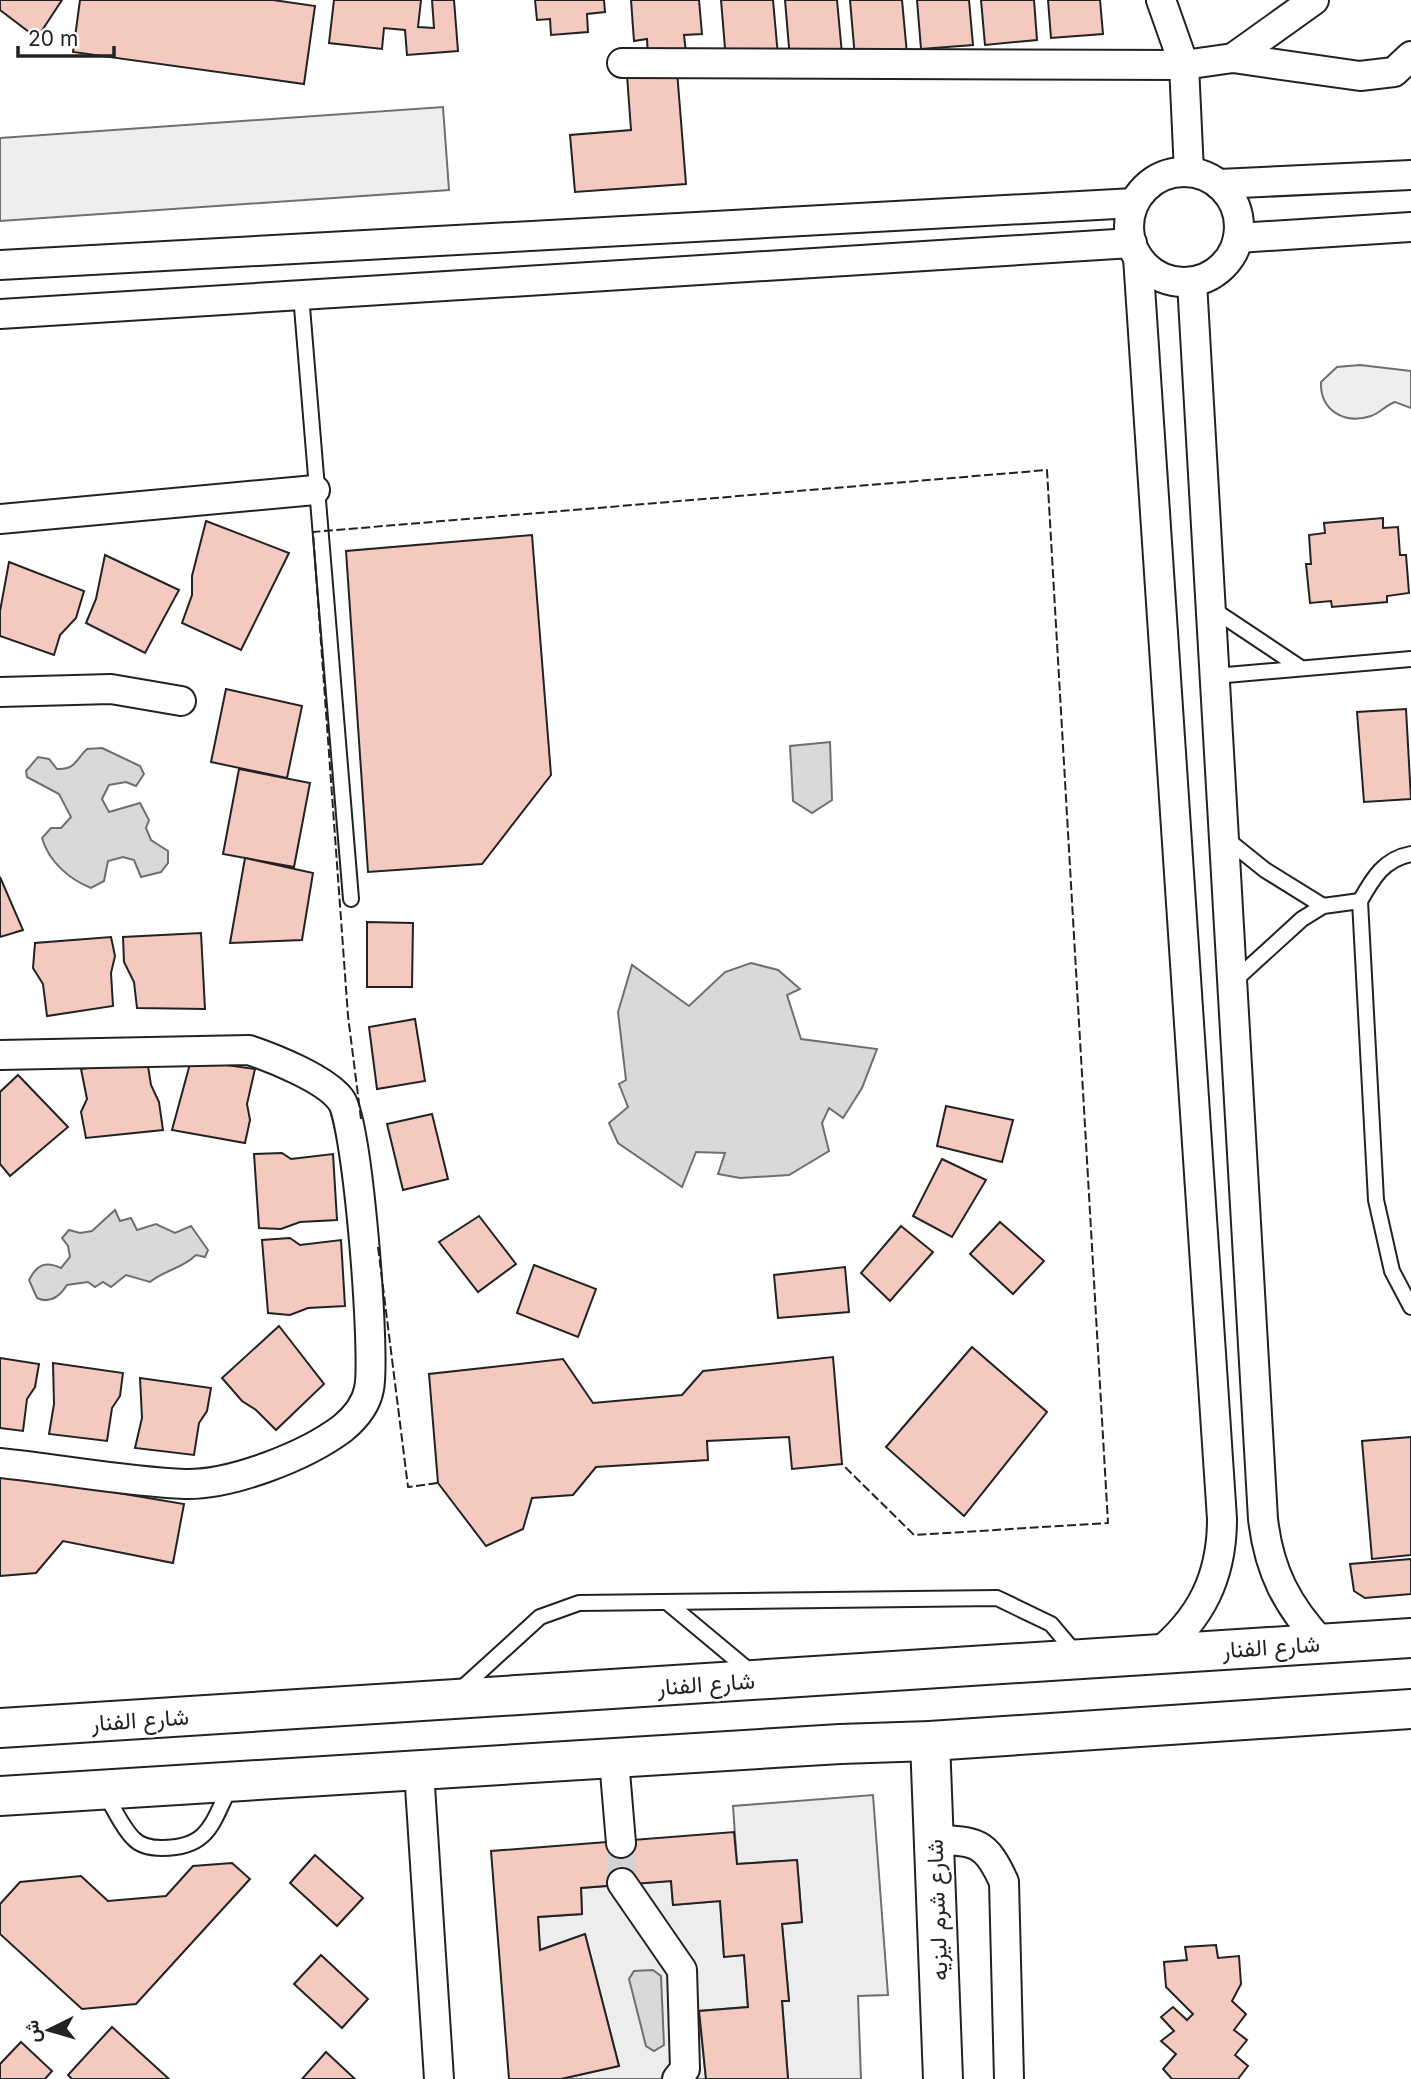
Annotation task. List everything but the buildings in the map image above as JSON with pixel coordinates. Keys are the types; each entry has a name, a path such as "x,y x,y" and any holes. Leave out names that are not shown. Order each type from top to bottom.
{"main road":[{"name":"شارع الفنار","path":"0,1728 1411,1638"},
{"path":"0,1796 840,1744 930,1741 1411,1709"},
{"name":"شارع شرم ليزيه","path":"930,1741 943,2079"}],"street":[{"path":"1161,0 1184,65 1189,172"},
{"path":"1233,58 1314,0"},
{"path":"622,63 1184,65 1233,58 1360,76 1394,72 1411,56"},
{"path":"1156,1655 1190,1623 1203,1604 1219,1562 1222,1519 1135,250 1130,216 1134,203 1151,183 1175,172 1189,172 1219,184 1411,175"},
{"path":"0,314 1135,250 1161,277 1192,282 1217,272 1227,262 1238,238 1237,211 1219,184"},
{"path":"0,265 1134,203"},
{"path":"1238,238 1411,227"},
{"path":"1192,282 1266,1546 1273,1572 1284,1596 1323,1644"},
{"path":"0,519 315,490"},
{"path":"0,692 111,689 181,701"},
{"path":"0,1055 249,1049 286,1062 320,1084 341,1100 352,1131 370,1320 369,1389 358,1414 305,1451 225,1480 185,1484 0,1463"},
{"path":"614,1760 621,1843"},
{"path":"419,1771 439,2079"},
{"path":"935,1840 971,1841 983,1847 993,1858 1004,1882 1009,2079"},
{"path":"622,1884 682,1970 685,2069 677,2079"}],"lane":[{"path":"301,295 315,490 351,899"},
{"path":"1211,608 1301,668"},
{"path":"1215,676 1411,659"},
{"path":"1224,837 1265,870 1323,906"},
{"path":"1411,854 1401,856 1381,868 1360,901 1376,1200 1392,1271 1411,1307"},
{"path":"1233,982 1270,946 1323,906 1360,901"},
{"path":"448,1700 540,1617 579,1603 997,1598 1051,1624 1081,1659"},
{"path":"668,1603 761,1680"},
{"path":"103,1791 132,1838 140,1844 149,1847 184,1847 206,1835 232,1783"}],"shaded area":[{"path":"443,107 449,190 0,221 0,138"},
{"path":"1360,365 1411,371 1411,408 1395,402 1374,415 1361,418 1343,417 1336,413 1325,400 1321,382 1337,367"},
{"path":"830,742 832,800 812,813 793,801 790,746"},
{"path":"102,748 140,766 144,774 136,786 126,782 109,785 102,799 109,812 140,803 149,820 146,828 151,840 168,851 168,863 161,872 141,877 134,860 123,857 108,861 104,881 91,888 68,875 45,847 42,838 51,828 61,828 71,817 59,794 27,777 26,771 38,757 49,759 57,769 63,769 72,766 87,749"},
{"path":"751,963 778,970 800,989 787,995 801,1039 877,1049 862,1088 843,1118 829,1108 822,1123 829,1151 789,1175 740,1178 718,1174 725,1153 696,1152 682,1187 618,1143 609,1123 628,1107 619,1084 626,1080 618,1012 632,965 689,1006 725,972"},
{"path":"115,1210 120,1221 131,1218 137,1230 156,1224 175,1233 191,1226 208,1250 205,1257 196,1255 150,1282 126,1275 111,1287 103,1282 95,1287 88,1282 67,1285 54,1298 37,1298 29,1280 42,1265 61,1268 70,1257 68,1246 62,1238 69,1230 80,1233 92,1231"},
{"path":"873,1795 888,1995 858,1996 861,2079 788,2079 782,2001 789,2000 782,1924 802,1922 797,1860 737,1864 733,1806"},
{"path":"671,1881 673,1905 720,1901 724,1957 744,1955 748,2007 699,2011 706,2079 561,2079 619,2066 585,1934 540,1950 538,1917 582,1914 581,1888"},
{"path":"653,1970 661,1976 664,2045 654,2051 646,2046 629,1979 634,1971"}],"tunnel":[{"path":"621,1843 622,1883"}],"fence":[{"path":"361,1119 348,1016 313,532 1047,470 1108,1523 914,1535 842,1464"},
{"path":"378,1247 408,1487 438,1483"}]}
